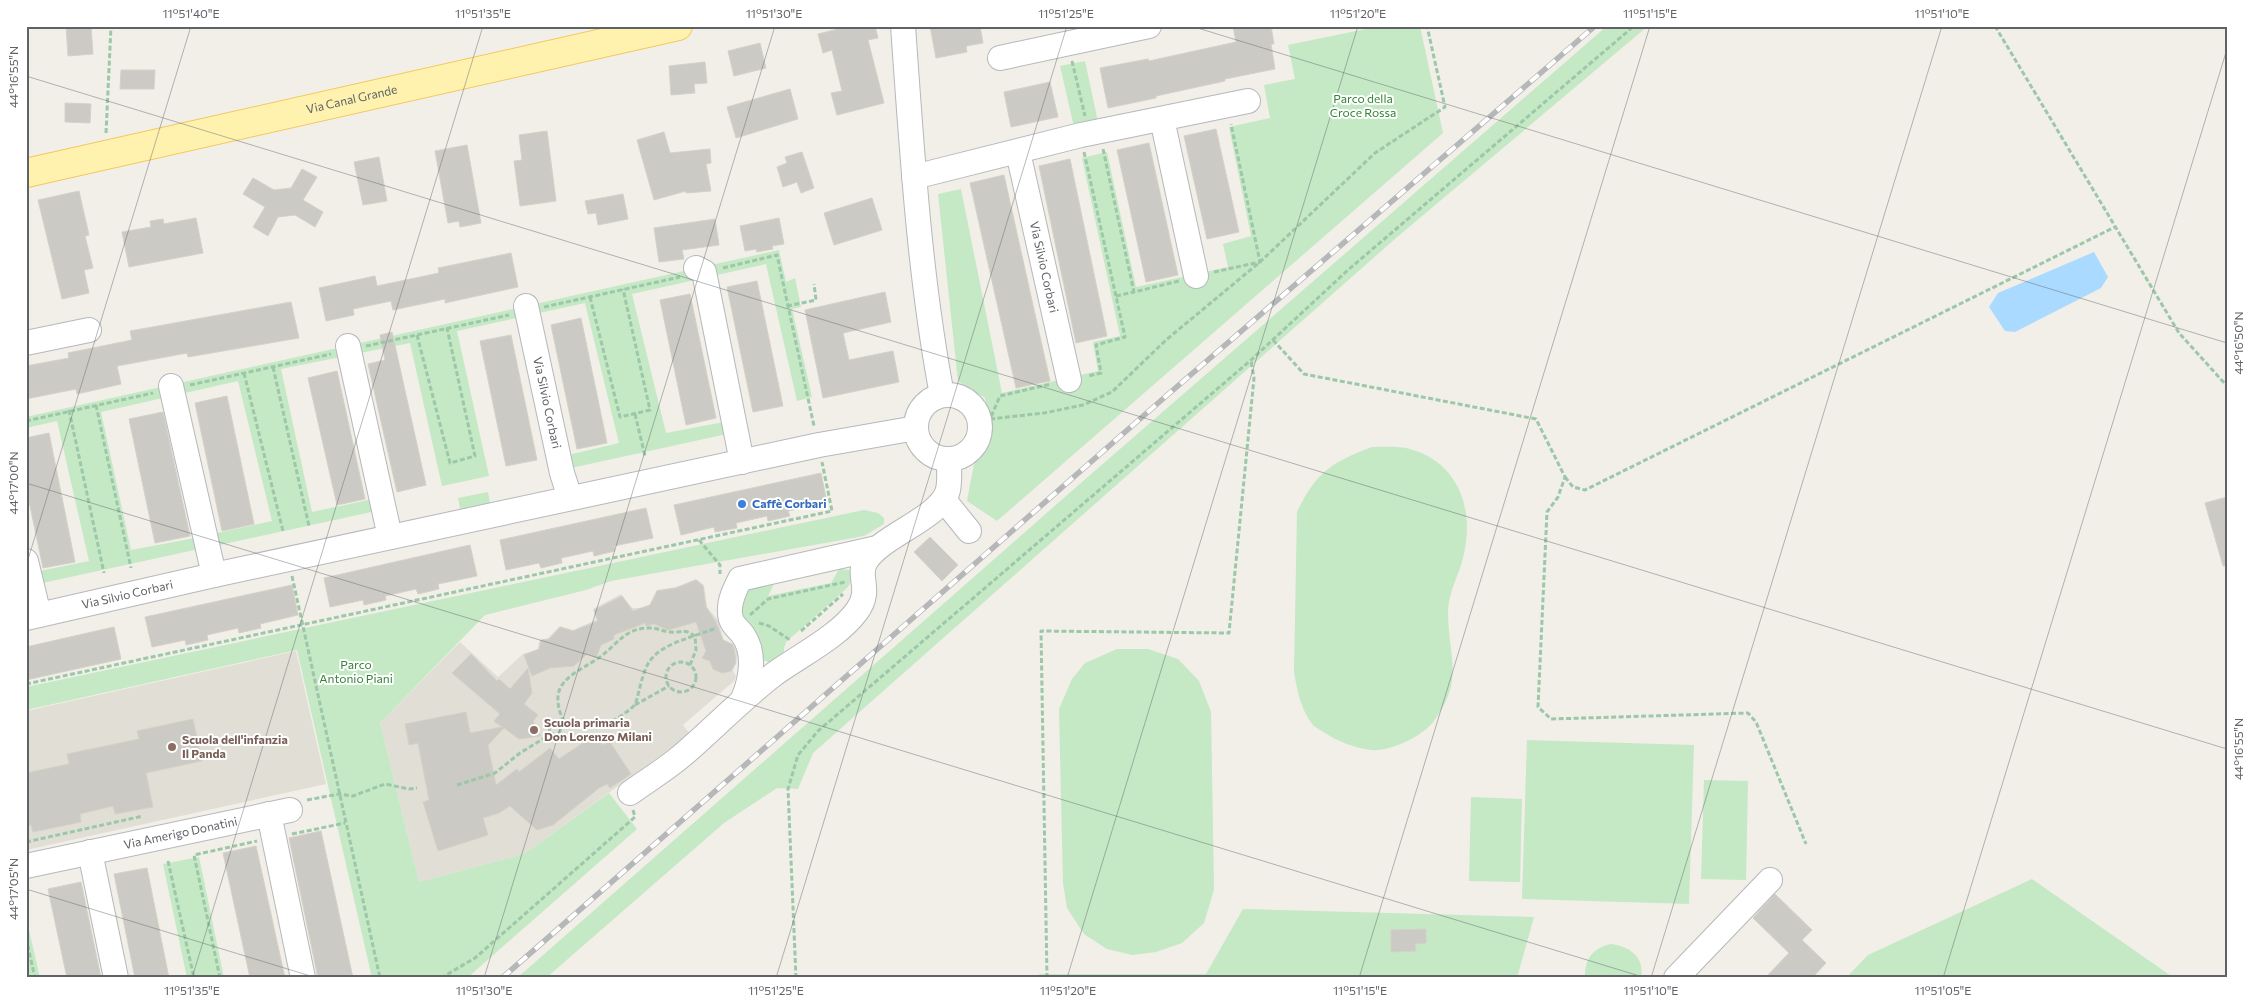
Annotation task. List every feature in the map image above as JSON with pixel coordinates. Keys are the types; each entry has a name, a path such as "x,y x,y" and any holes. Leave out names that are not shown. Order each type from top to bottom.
{"main road":[{"name":"Via Canal Grande","path":"26,173 678,26"}],"street":[{"path":"903,26 914,177 924,270 942,395"},
{"path":"1000,58 1067,35 1149,26"},
{"path":"914,177 1085,135 1248,101"},
{"path":"1162,118 1196,276"},
{"name":"Via Silvio Corbari","path":"1018,152 1069,380"},
{"path":"700,270 742,462"},
{"name":"Via Silvio Corbari","path":"526,308 562,473 570,498"},
{"path":"26,343 89,330"},
{"path":"348,348 390,537"},
{"path":"171,388 214,574"},
{"path":"942,395 951,395 969,402 985,423 980,437 968,453 949,460 930,454 922,446 916,428 917,418 926,403 942,395"},
{"name":"Via Silvio Corbari","path":"26,561 32,616 214,574 818,445 916,428"},
{"path":"855,580 865,562 878,548 944,500 948,490 949,460"},
{"path":"944,500 969,530"},
{"path":"743,699 751,673 749,649 742,633 732,623 730,614 732,597 740,579 829,561 878,548"},
{"path":"630,793 683,754 743,699 834,632 856,613 865,599 855,580 853,565 829,561"},
{"path":"288,808 303,978"},
{"name":"Via Amerigo Donatini","path":"26,866 288,808"},
{"path":"90,852 116,978"},
{"path":"1676,978 1770,880"}],"path":[{"path":"110,155 106,136 111,26"},
{"path":"985,423 1083,405 1112,392 1166,340 1260,262 1375,153 1445,107 1427,26"},
{"path":"796,978 788,789 798,755 818,731 1251,360 1348,270 1634,26"},
{"path":"1995,26 2179,333 2227,386"},
{"path":"985,423 1000,396 1101,373 1096,345 1125,337 1067,35"},
{"path":"1272,340 1304,374 1536,419 1565,477 1572,487 1585,490 2115,226"},
{"path":"26,421 69,410 273,367 348,348 418,335 526,308 590,297 700,270 777,255 813,419"},
{"path":"787,306 816,300 814,284"},
{"path":"590,297 620,417 635,414 650,410 623,289"},
{"path":"1116,296 1134,292"},
{"path":"418,335 450,463 475,456 447,328"},
{"path":"1047,978 1041,631 1229,633 1254,378 1251,360"},
{"path":"273,367 309,526"},
{"path":"244,373 282,531"},
{"path":"96,405 131,568"},
{"path":"69,410 104,573"},
{"path":"635,414 645,456"},
{"path":"26,684 832,511 821,457"},
{"path":"1565,477 1558,497 1547,512 1538,707 1550,719 1748,713 1756,722 1806,844"},
{"path":"699,540 720,565 720,571"},
{"path":"791,640 768,626 746,619 768,599 779,595 855,580"},
{"path":"798,633 855,580"},
{"path":"292,581 380,978"},
{"path":"563,720 559,709 558,694 563,682 580,668 598,659 616,641 636,628 653,627 670,632 686,630 695,636"},
{"path":"635,705 650,662 666,647 714,629"},
{"path":"690,665 696,650 695,636"},
{"path":"681,662 690,665 696,674 692,688 688,691 678,692 669,686 666,678 672,665 681,662"},
{"path":"563,720 601,726 618,718 635,705 669,686"},
{"path":"457,785 494,773 520,753 551,734 556,735 560,733 559,726 563,720"},
{"path":"551,734 549,730 551,725 556,724 559,726"},
{"path":"288,808 339,794 353,796 385,784 409,789 417,788"},
{"path":"441,978 475,958 635,817 630,793"},
{"path":"26,842 143,816"},
{"path":"291,834 346,823"},
{"path":"220,978 194,855 258,841"},
{"path":"168,861 194,978"},
{"path":"26,938 35,978"}],"shaded area":[{"name":"Scuola primaria Don Lorenzo Milani","path":"696,579 704,585 707,607 718,620 724,641 736,645 739,652 733,671 736,676 735,680 683,725 690,734 524,854 419,882 380,723 460,642 498,677 523,654 538,649 539,641 548,638 560,626 573,630 596,620 593,609 621,594 632,608 640,608 650,605 657,590 676,587"},
{"name":"Scuola dell'infanzia Il Panda","path":"296,651 326,784 26,850 26,711"}],"green space":[{"name":"Parco della Croce Rossa","path":"1380,26 1420,26 1443,133 997,521 967,501 974,464 991,434 985,398 958,381 938,194 961,189 1002,393 1098,371 1093,342 1120,336 1082,158 1107,152 1136,287 1228,267 1223,244 1251,236 1229,127 1270,118 1264,85 1295,79 1288,45"},
{"path":"1607,26 1648,26 1396,238 813,753 798,789 777,788 724,823 546,978 517,978 1074,489"},
{"path":"1085,61 1098,122 1074,127 1060,66"},
{"path":"779,250 786,282 795,278 801,307 792,309 812,397 797,401 766,264 632,294 666,433 724,422 727,434 571,468 568,455 619,443 585,303 457,331 489,476 442,486 410,343 281,369 312,512 373,499 376,511 215,546 213,534 272,521 238,381 101,412 131,550 195,538 199,549 38,584 35,572 89,561 57,421 26,428 26,417"},
{"path":"1372,447 1410,449 1427,456 1441,465 1452,477 1460,491 1467,523 1463,558 1448,605 1453,667 1452,680 1444,706 1429,727 1422,732 1406,742 1379,750 1365,749 1347,744 1313,725 1298,693 1294,672 1297,512 1311,487 1327,470 1346,458"},
{"path":"488,492 490,503 460,509 458,498"},
{"name":"Parco Antonio Piani","path":"864,510 878,513 884,518 884,524 864,536 611,581 586,590 485,615 380,723 419,882 524,854 609,793 637,829 467,978 372,978 297,650 26,710 26,687"},
{"path":"839,569 849,570 855,576 847,588 786,642 784,662 776,665 760,659 741,627 741,592 748,584 775,582 768,596 831,583"},
{"path":"1117,649 1148,649 1178,659 1199,681 1211,712 1214,890 1204,923 1182,943 1156,952 1132,955 1107,949 1084,934 1067,908 1063,883 1059,709 1072,679 1085,663"},
{"path":"1527,740 1694,745 1689,904 1522,899"},
{"path":"1704,780 1748,781 1746,880 1701,879"},
{"path":"1471,797 1522,799 1520,882 1469,881"},
{"path":"199,857 224,978 187,978 163,864"},
{"path":"2032,879 2174,978 1846,978 1868,955"},
{"path":"1243,909 1534,917 1517,978 1038,978 1039,974 1206,974"},
{"path":"26,917 40,978 26,978"},
{"path":"1611,944 1624,947 1634,954 1641,964 1641,978 1585,978 1586,965 1591,955 1599,948"}],"water":[{"path":"2094,252 2108,277 2101,288 2015,332 2005,331 1989,307 1998,293"}],"building":[{"path":"66,26 91,26 93,54 68,56"},
{"path":"850,26 875,26 878,38 868,40 884,103 837,115 831,93 842,91 832,50 823,53 818,34"},
{"path":"930,26 962,26 963,29 980,26 983,43 966,46 967,52 936,58"},
{"path":"1233,26 1271,26 1274,44 1271,44 1275,69 1225,79 1225,81 1108,108 1100,68 1148,59 1149,61 1236,42"},
{"path":"760,43 766,68 734,76 728,51"},
{"path":"705,62 707,83 694,84 695,93 671,95 669,66"},
{"path":"121,70 155,70 154,89 120,89"},
{"path":"1050,82 1058,117 1011,127 1004,92"},
{"path":"790,89 798,119 736,138 727,107"},
{"path":"65,103 91,104 90,123 65,122"},
{"path":"1216,129 1239,232 1207,239 1184,136"},
{"path":"547,131 556,201 520,206 514,161 522,160 519,135"},
{"path":"664,132 670,153 710,149 711,163 706,164 711,191 686,193 686,191 654,200 637,140"},
{"path":"1149,143 1178,275 1146,282 1117,150"},
{"path":"467,145 481,223 460,227 459,221 448,223 435,151"},
{"path":"802,152 814,188 801,193 797,182 783,187 777,167 787,163 785,157"},
{"path":"379,157 387,201 363,205 354,162"},
{"path":"1070,159 1107,336 1076,343 1039,166"},
{"path":"302,169 317,177 303,200 323,212 315,227 295,215 278,217 268,236 253,227 265,207 243,194 253,178 274,190 291,188"},
{"path":"1004,175 1050,381 1016,388 970,183"},
{"path":"79,191 89,235 85,236 93,268 84,270 89,293 62,299 38,200"},
{"path":"623,194 628,219 598,225 596,213 588,214 585,201"},
{"path":"872,198 882,230 834,245 824,213"},
{"path":"196,218 203,253 129,267 122,232 151,227 150,221 163,219 164,224"},
{"path":"779,218 784,244 772,246 773,249 757,252 756,249 745,251 740,226"},
{"path":"715,219 719,245 682,250 684,259 659,262 654,228"},
{"path":"511,253 518,287 445,303 445,299 393,310 391,301 353,309 354,315 326,321 319,288 375,276 377,286 439,273 438,268"},
{"path":"757,281 783,406 753,412 727,287"},
{"path":"885,292 891,322 843,333 849,360 893,351 899,382 823,398 805,310"},
{"path":"690,294 716,418 686,425 660,300"},
{"path":"291,302 299,338 188,357 187,353 117,366 121,384 77,394 76,389 26,399 26,366 69,358 68,353 132,340 130,331"},
{"path":"581,318 607,443 577,449 551,325"},
{"path":"392,332 426,485 397,492 368,364 385,360 380,335"},
{"path":"511,335 537,460 506,466 480,341"},
{"path":"337,371 365,499 337,505 308,378"},
{"path":"227,396 254,524 222,531 195,403"},
{"path":"163,412 190,536 155,543 129,419"},
{"path":"49,433 75,562 43,568 26,487 26,438"},
{"path":"821,473 827,503 788,511 790,516 768,521 767,516 736,523 737,528 715,532 714,527 681,535 674,505"},
{"path":"2227,497 2227,565 2223,566 2205,503"},
{"path":"646,508 653,538 614,546 615,551 594,556 593,551 561,558 562,563 541,568 539,563 506,570 500,540"},
{"path":"930,537 958,565 942,581 914,552"},
{"path":"470,545 477,576 438,584 439,589 418,594 416,589 385,596 386,600 364,605 363,600 330,607 324,578"},
{"path":"696,580 703,586 706,607 716,622 723,640 732,644 734,648 736,663 731,671 722,673 713,669 710,661 702,658 706,651 696,622 668,630 654,624 646,626 645,623 614,635 614,639 601,645 596,658 587,654 574,666 550,668 532,676 524,655 539,649 541,640 549,639 560,627 573,631 598,621 594,610 622,596 633,611 650,605 657,591 676,588"},
{"path":"292,585 298,615 260,624 261,628 239,633 238,628 207,635 208,640 186,645 185,640 152,647 145,617"},
{"path":"114,627 121,659 26,680 26,647"},
{"path":"471,654 497,681 499,679 510,689 528,668 532,693 524,704 538,715 533,721 541,736 519,739 504,728 488,745 496,785 517,769 519,772 550,748 559,759 596,734 602,745 610,742 631,774 610,788 607,784 599,788 553,825 537,830 510,806 499,813 483,818 488,835 438,851 423,802 429,800 418,743 409,745 405,724 466,712 470,733 502,727 494,721 500,714 452,673"},
{"path":"193,719 202,761 146,773 153,807 115,814 113,806 80,814 81,822 33,832 31,825 26,826 26,773 69,764 67,754 139,739 137,731"},
{"path":"321,831 353,978 318,978 289,838"},
{"path":"256,846 285,978 250,978 223,853"},
{"path":"147,868 169,978 135,978 114,874"},
{"path":"81,882 101,978 67,978 48,889"},
{"path":"1775,894 1812,930 1802,940 1826,963 1812,978 1765,978 1789,953 1753,918"},
{"path":"1426,929 1426,943 1415,944 1416,951 1391,952 1391,930"}],"railway":[{"path":"502,978 1165,397 1595,26"}],"place":[{"name":"Caffè Corbari","path":"742,504"},
{"name":"Scuola primaria Don Lorenzo Milani","path":"534,730"},
{"name":"Scuola dell'infanzia Il Panda","path":"172,747"}]}
